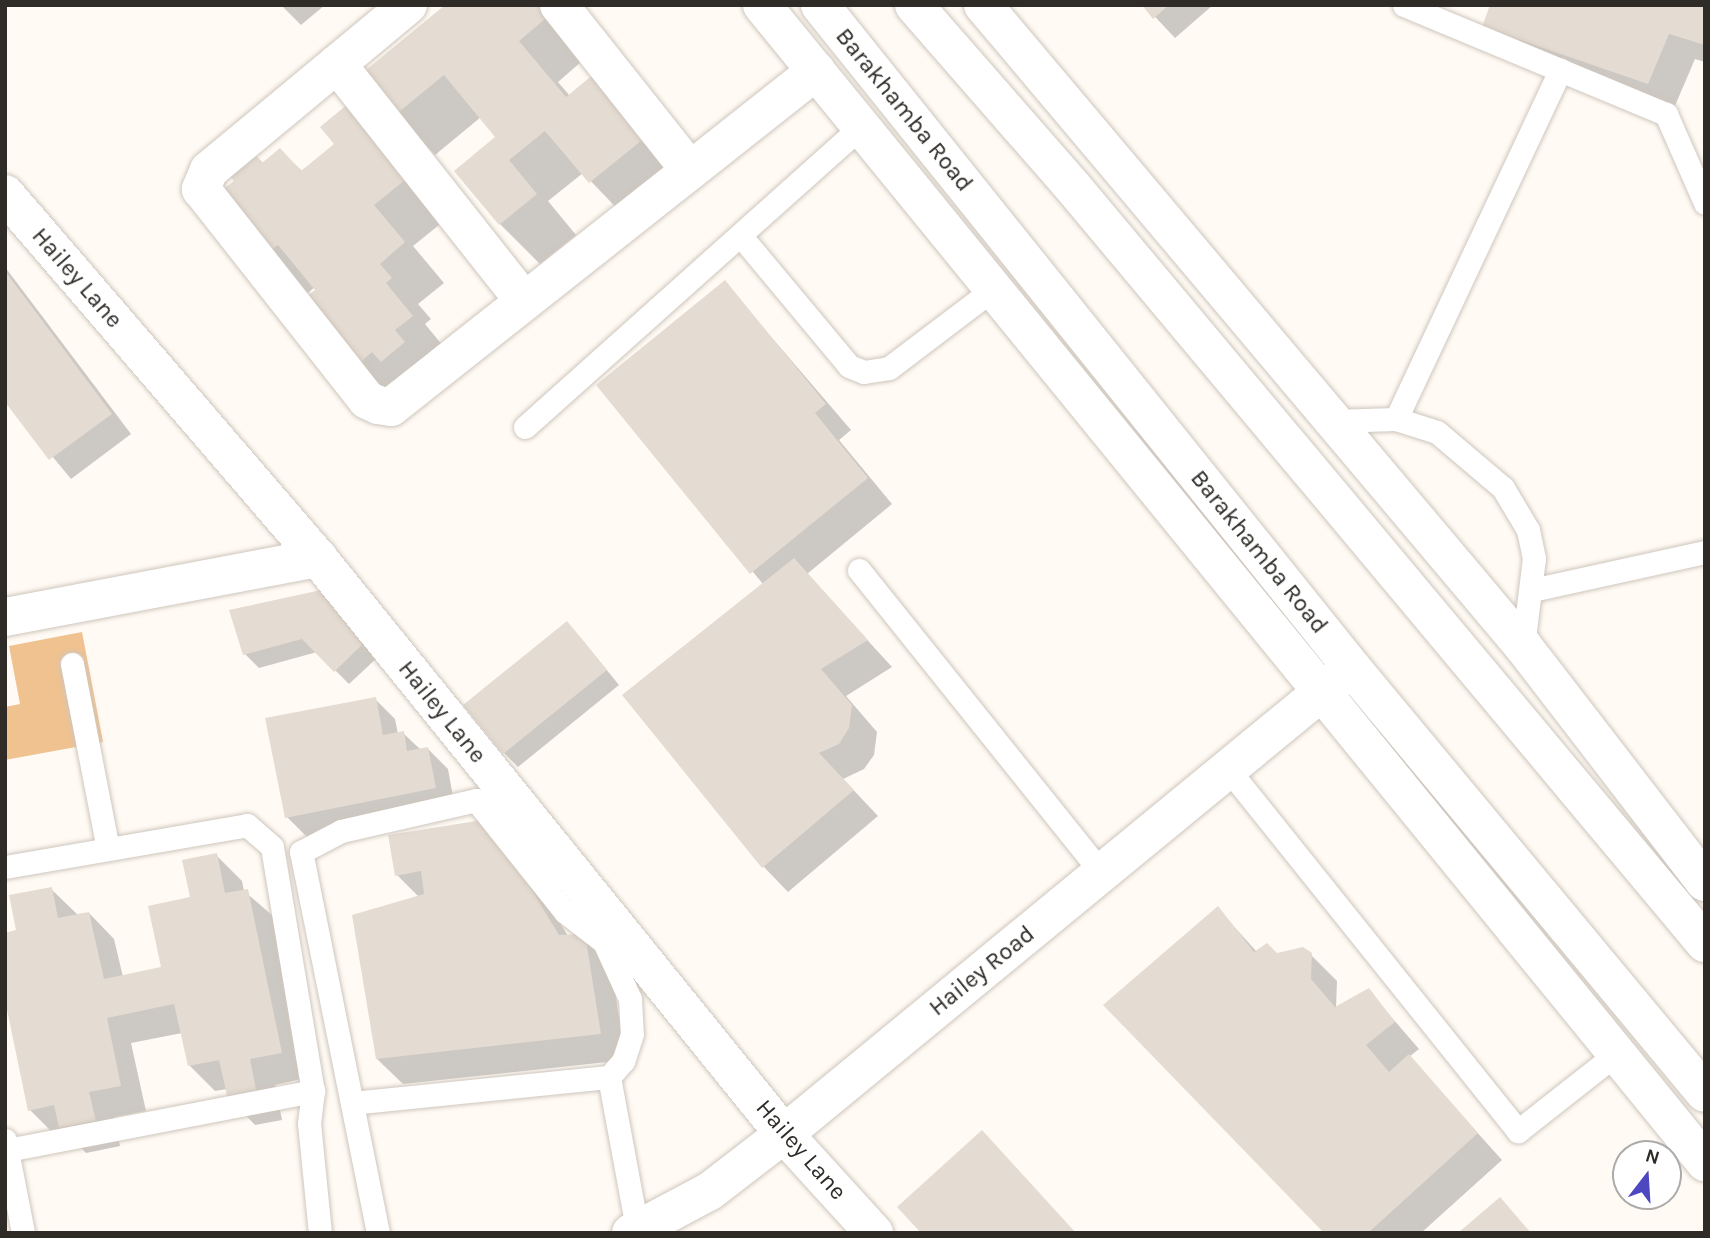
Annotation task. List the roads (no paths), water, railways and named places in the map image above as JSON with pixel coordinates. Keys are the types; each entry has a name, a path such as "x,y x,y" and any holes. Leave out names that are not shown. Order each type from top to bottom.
{"street":[{"path":"408,5 209,170 201,189 367,400 391,407 816,71"},
{"path":"559,5 690,170"},
{"path":"762,5 1705,1162"},
{"name":"Barakhamba Road","path":"820,5 1352,668 1705,1093"},
{"path":"914,5 1072,186 1705,943"},
{"path":"983,5 1522,646 1705,883"},
{"path":"337,64 524,301"},
{"name":"Hailey Lane","path":"5,194 317,558 784,1134 874,1233"},
{"path":"5,617 317,558"},
{"path":"1417,599 1454,564"},
{"name":"Hailey Road","path":"635,1232 710,1191 784,1134 1352,668"}],"lane":[{"path":"1404,5 1666,114 1705,203"},
{"path":"1396,419 1560,70"},
{"path":"525,427 861,127"},
{"path":"740,235 849,366 864,372 889,368 993,289"},
{"path":"1332,421 1396,419 1437,432 1503,488 1528,530 1534,558 1532,590 1522,646"},
{"path":"1532,590 1705,552"},
{"path":"859,570 1102,873"},
{"path":"72,664 108,849"},
{"path":"1228,769 1518,1131 1617,1053"},
{"path":"352,1103 609,1077 624,1061 632,1034 630,999 604,942 565,912 476,800 341,831 301,852 378,1233"},
{"path":"5,867 247,825 272,847 313,1091 309,1123 320,1233"},
{"path":"609,1077 635,1232"},
{"path":"23,1233 6,1145 313,1091"}]}
